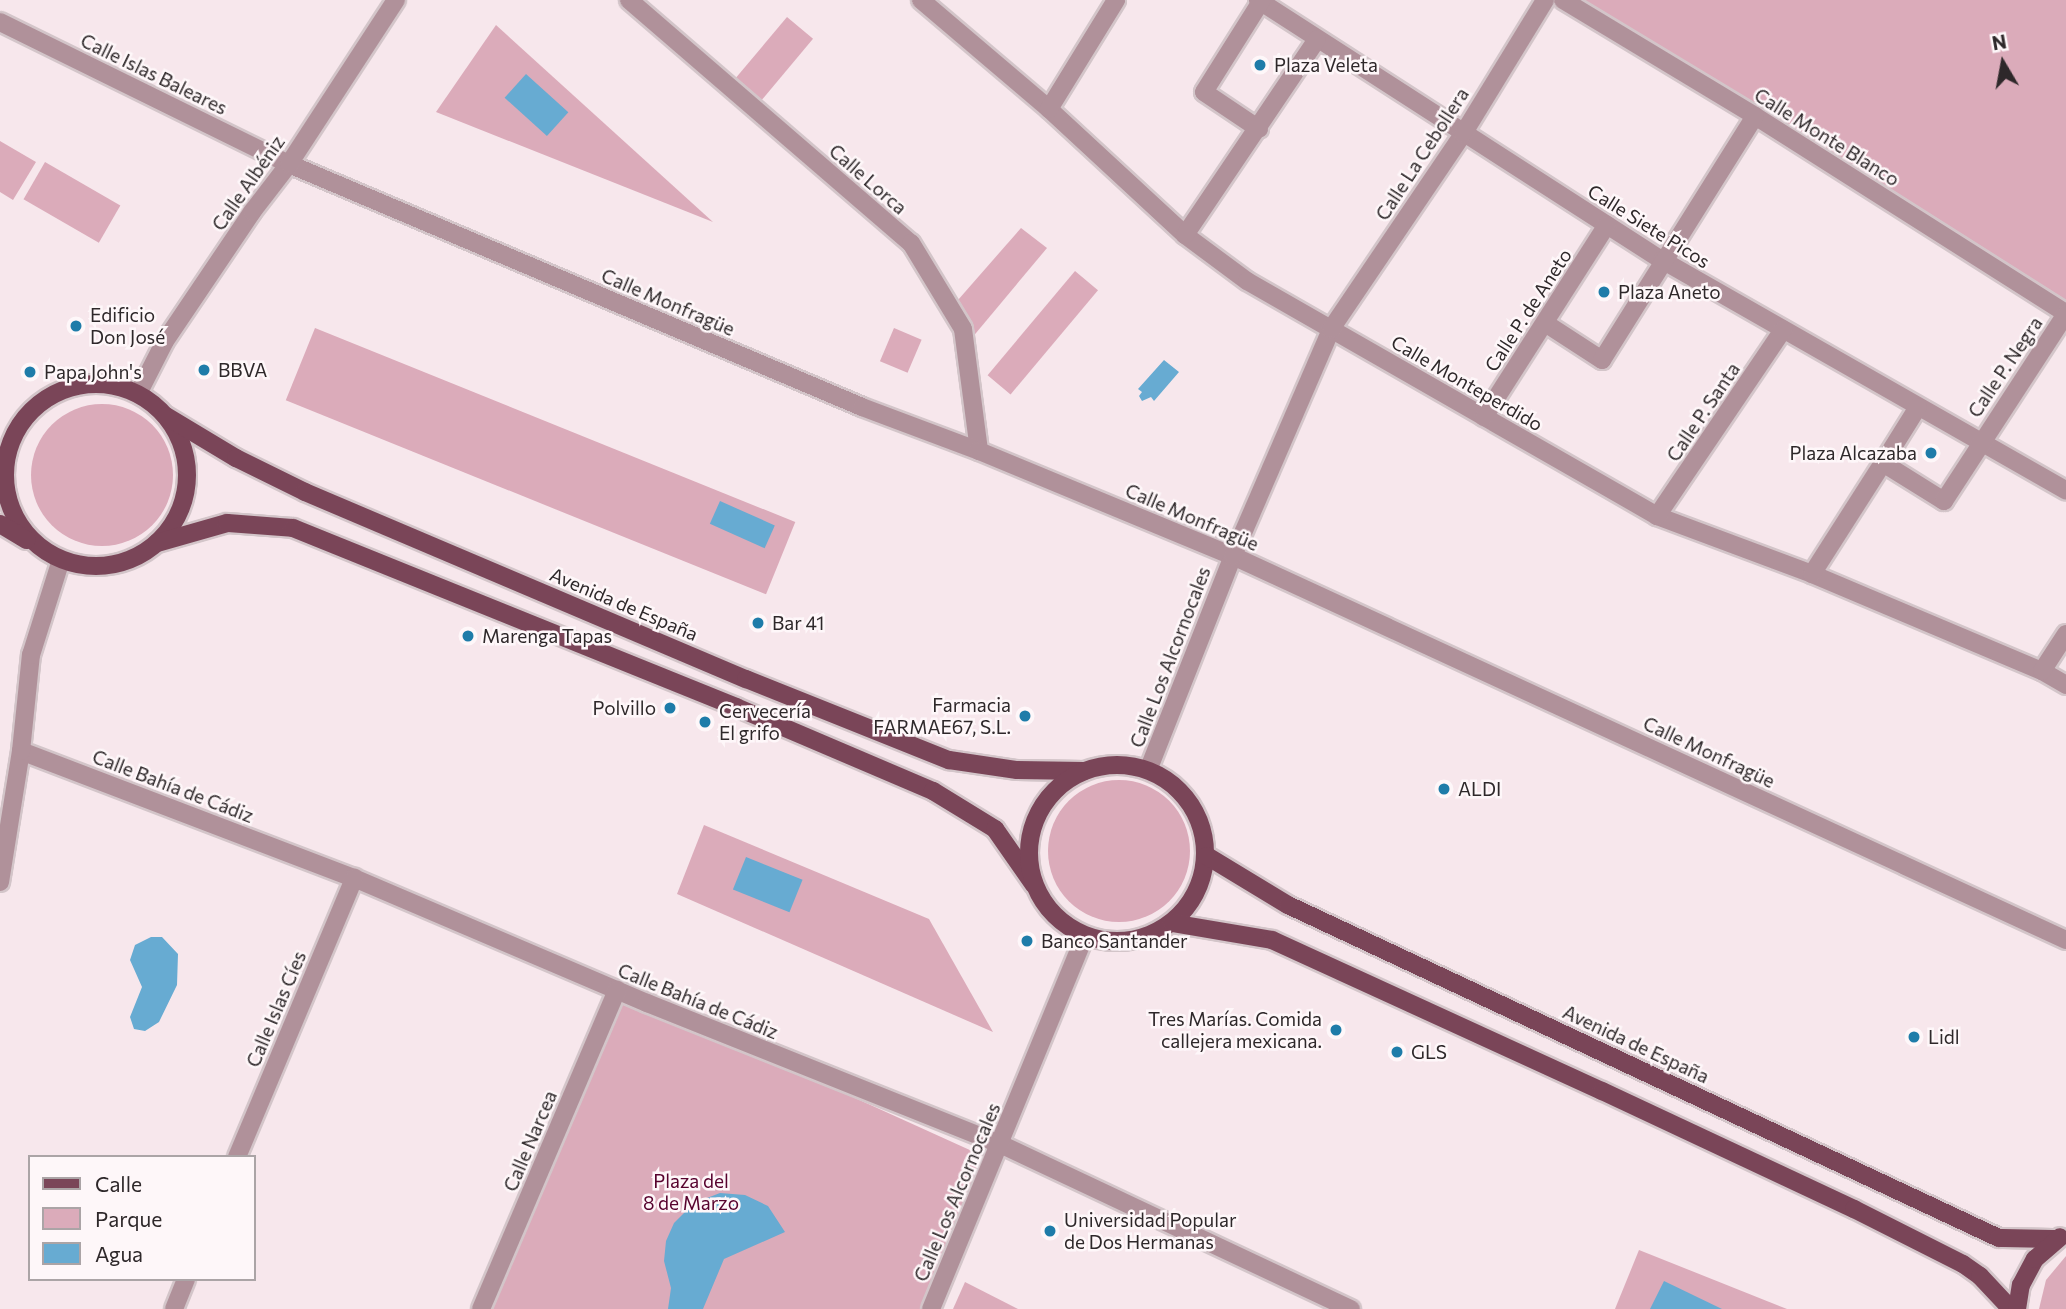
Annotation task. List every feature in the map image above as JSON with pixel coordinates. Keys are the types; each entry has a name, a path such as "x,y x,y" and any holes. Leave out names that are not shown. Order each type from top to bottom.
{"main road":[{"path":"0,446 38,404 61,391 86,384 113,385 138,394 166,416 181,440 187,467 186,486 175,522 157,543 136,558 111,565 86,566 61,560 0,524"},
{"name":"Avenida de España","path":"166,416 236,458 305,492 746,679 949,760 1017,770 1084,771"},
{"path":"20,424 8,449 4,475 8,502 19,526 38,546"},
{"path":"157,543 227,523 293,528 724,701 933,791 995,829 1034,885 1055,915 1085,936 1115,942 1145,938 1172,923 1197,893 1207,856 1199,818 1176,787 1149,768 1113,764 1084,771 1059,787 1041,807 1031,832 1028,859 1034,885"},
{"name":"Avenida de España","path":"1207,856 1288,905 1999,1238 2061,1237"},
{"path":"1172,923 1272,940 1602,1091 1854,1209 1963,1264 1980,1276 2011,1309"},
{"path":"2017,1309 2021,1285 2035,1259 2061,1237"}],"street":[{"name":"Calle Albéniz","path":"138,394 165,341 252,212 289,164 396,0"},
{"name":"Calle Lorca","path":"629,0 911,243 963,329 979,451"},
{"name":"Calle Monteperdido","path":"920,0 1049,109 1185,235 1247,281 1657,516 1812,574 2042,671 2066,685"},
{"path":"1049,109 1116,0"},
{"name":"Calle La Cebollera","path":"1331,329 1463,134 1545,0"},
{"name":"Calle Monte Blanco","path":"1563,0 1755,116 2066,314"},
{"path":"1259,130 1205,92 1260,1"},
{"name":"Calle Siete Picos","path":"1260,1 1662,260 2066,490"},
{"name":"Calle Islas Baleares","path":"0,22 289,164"},
{"path":"1185,235 1259,130 1317,39"},
{"path":"1545,323 1602,360 1662,260 1755,116"},
{"name":"Calle Monfragüe","path":"289,164 862,407 979,451 1233,556 2066,940"},
{"name":"Calle P. de Aneto","path":"1484,418 1607,225"},
{"name":"Calle P. Negra","path":"1980,443 2066,314"},
{"name":"Calle Los Alcornocales","path":"1149,768 1233,556 1331,329"},
{"name":"Calle P. Santa","path":"1657,516 1783,330"},
{"path":"1812,574 1918,407"},
{"path":"1883,463 1944,501 1980,443"},
{"path":"0,882 21,751 31,655 61,560"},
{"path":"2042,671 2066,634"},
{"name":"Calle Bahía de Cádiz","path":"21,751 354,878 617,990 1000,1144 1351,1309"},
{"name":"Calle Islas Cíes","path":"238,1155 354,878"},
{"name":"Calle Los Alcornocales","path":"931,1309 1085,936"},
{"name":"Calle Narcea","path":"481,1309 617,990"},
{"path":"174,1309 185,1281"}],"green space":[{"path":"1563,0 2066,0 2066,313"},
{"path":"787,17 813,39 759,103 733,81"},
{"path":"496,25 713,222 436,112"},
{"path":"0,141 36,162 13,200 0,192"},
{"path":"45,162 120,206 99,243 24,199"},
{"path":"1021,228 1047,248 971,339 958,300"},
{"path":"1075,271 1098,290 1011,394 988,375"},
{"path":"315,328 795,522 766,594 286,400"},
{"path":"894,328 922,340 908,373 880,361"},
{"path":"102,404 129,409 152,425 168,448 173,475 168,502 152,525 129,541 102,546 75,541 52,525 36,502 31,475 36,448 52,425 75,409"},
{"path":"1119,780 1146,785 1169,801 1185,824 1190,851 1185,878 1169,901 1146,917 1119,922 1092,917 1069,901 1053,878 1048,851 1053,824 1069,801 1092,785"},
{"path":"704,825 929,919 993,1032 677,894"},
{"name":"Plaza del 8 de Marzo","path":"617,990 994,1161 931,1309 481,1309"},
{"path":"1639,1250 1787,1309 1615,1309"},
{"path":"2066,1256 2066,1309 2039,1309 2046,1280"},
{"path":"965,1282 1018,1309 953,1309"}],"water":[{"path":"526,74 568,112 547,136 505,98"},
{"path":"1164,360 1179,372 1154,401 1151,397 1142,401 1139,396 1142,392 1138,389"},
{"path":"720,501 775,525 765,548 710,524"},
{"path":"746,857 803,880 789,912 733,889"},
{"path":"151,937 162,937 178,954 177,985 159,1022 145,1031 134,1029 130,1017 142,987 130,960 135,945"},
{"path":"720,1193 745,1195 768,1206 785,1232 724,1259 703,1309 668,1309 671,1288 664,1261 666,1241 674,1223 694,1203"},
{"path":"1664,1281 1722,1309 1650,1309"}],"place":[{"name":"Plaza Veleta","path":"1260,65"},
{"name":"Plaza Aneto","path":"1604,292"},
{"name":"Edificio Don José","path":"76,326"},
{"name":"BBVA","path":"204,370"},
{"name":"Papa John's","path":"30,372"},
{"name":"Plaza Alcazaba","path":"1931,453"},
{"name":"Bar 41","path":"758,623"},
{"name":"Marenga Tapas","path":"468,636"},
{"name":"Polvillo","path":"670,708"},
{"name":"Farmacia FARMAE67, S.L.","path":"1025,716"},
{"name":"Cervecería El grifo","path":"705,722"},
{"name":"ALDI","path":"1444,789"},
{"name":"Banco Santander","path":"1027,941"},
{"name":"Tres Marías. Comida callejera mexicana.","path":"1336,1030"},
{"name":"Lidl","path":"1914,1037"},
{"name":"GLS","path":"1397,1052"},
{"name":"Universidad Popular de Dos Hermanas","path":"1050,1231"}]}
